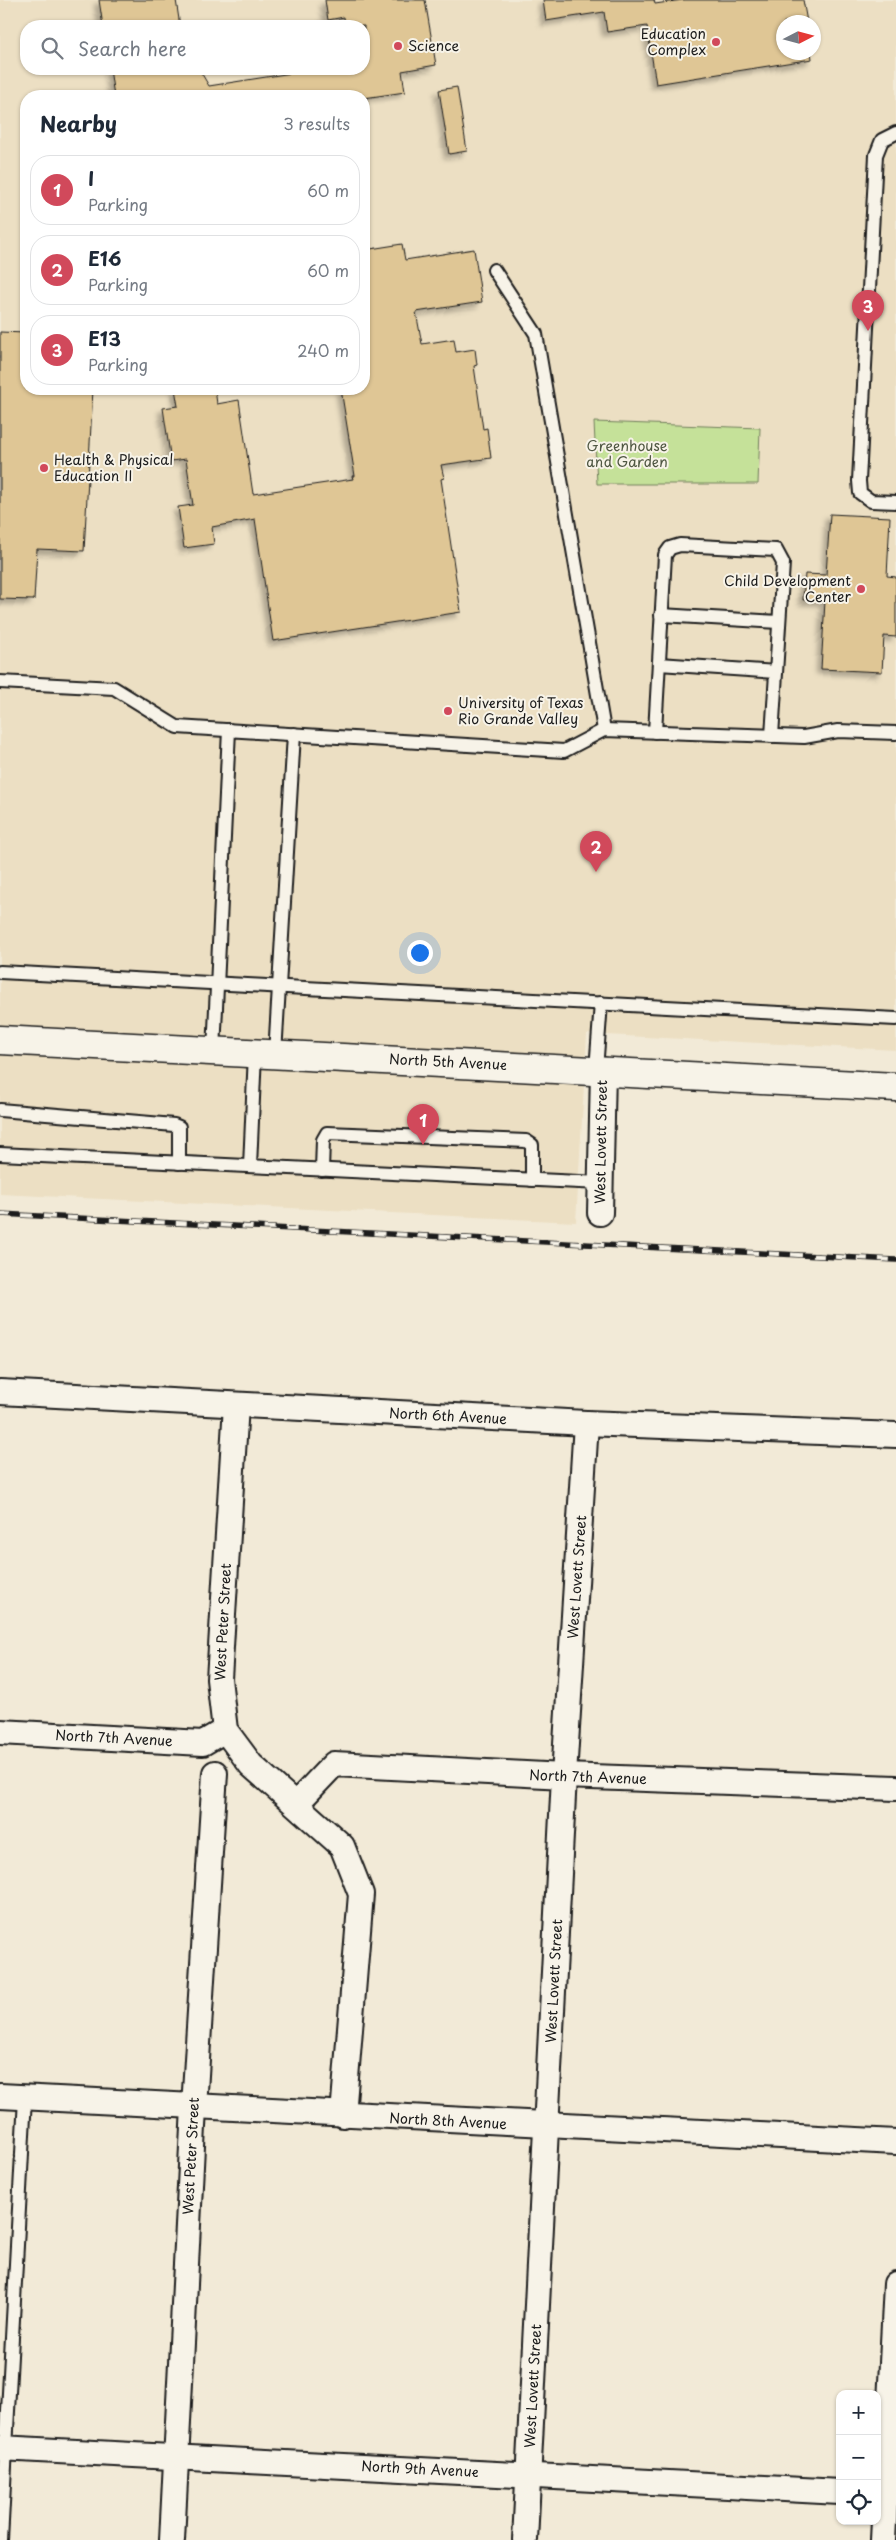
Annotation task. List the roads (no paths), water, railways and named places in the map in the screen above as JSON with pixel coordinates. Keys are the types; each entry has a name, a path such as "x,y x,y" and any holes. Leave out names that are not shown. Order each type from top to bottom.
{"street":[{"name":"North 5th Avenue","path":"0,1040 896,1087"},
{"name":"West Lovett Street","path":"600,1070 600,1214"},
{"name":"North 6th Avenue","path":"0,1392 586,1423 896,1435"},
{"name":"West Peter Street","path":"225,1730 219,1679 236,1405"},
{"name":"West Lovett Street","path":"525,2540 564,1776 586,1423"},
{"name":"North 7th Avenue","path":"0,1732 202,1743 225,1730"},
{"path":"225,1730 251,1764 342,1846 361,1894 343,2115"},
{"name":"North 7th Avenue","path":"296,1804 334,1764 564,1776 896,1788"},
{"name":"West Peter Street","path":"172,2540 194,2107 215,1773"},
{"name":"North 8th Avenue","path":"0,2096 546,2126 896,2142"},
{"path":"884,2540 896,2284"},
{"name":"North 9th Avenue","path":"4,2448 529,2474 836,2492"}],"lane":[{"path":"896,133 882,140 876,155 859,481 860,493 871,501 896,502"},
{"path":"494,270 536,334 604,730"},
{"path":"655,732 665,555 670,548 680,545 776,550 783,563 772,736"},
{"path":"661,615 779,622"},
{"path":"659,664 776,672"},
{"path":"0,682 114,688 177,727 564,751 604,730 804,737 838,731 896,733"},
{"path":"214,1051 229,730"},
{"path":"250,1166 265,1053 278,986 294,734"},
{"path":"0,972 896,1019"},
{"path":"600,1070 601,1004"},
{"path":"0,1110 174,1125 179,1127 180,1133 179,1163"},
{"path":"322,1170 323,1140 327,1133 506,1140 526,1141 532,1145 532,1180"},
{"path":"0,1154 600,1183"},
{"path":"1,2540 4,2448 25,2098"}],"railway":[{"path":"0,1214 896,1260"}],"place":[{"name":"Education Complex","path":"716,42"},
{"name":"Science","path":"398,46"},
{"name":"E13","path":"868,331"},
{"name":"Health & Physical Education II","path":"44,468"},
{"name":"Child Development Center","path":"861,589"},
{"name":"University of Texas Rio Grande Valley","path":"448,711"},
{"name":"E16","path":"596,872"},
{"name":"I","path":"423,1145"}],"park label":[{"name":"Greenhouse and Garden","path":"627,454"}]}
